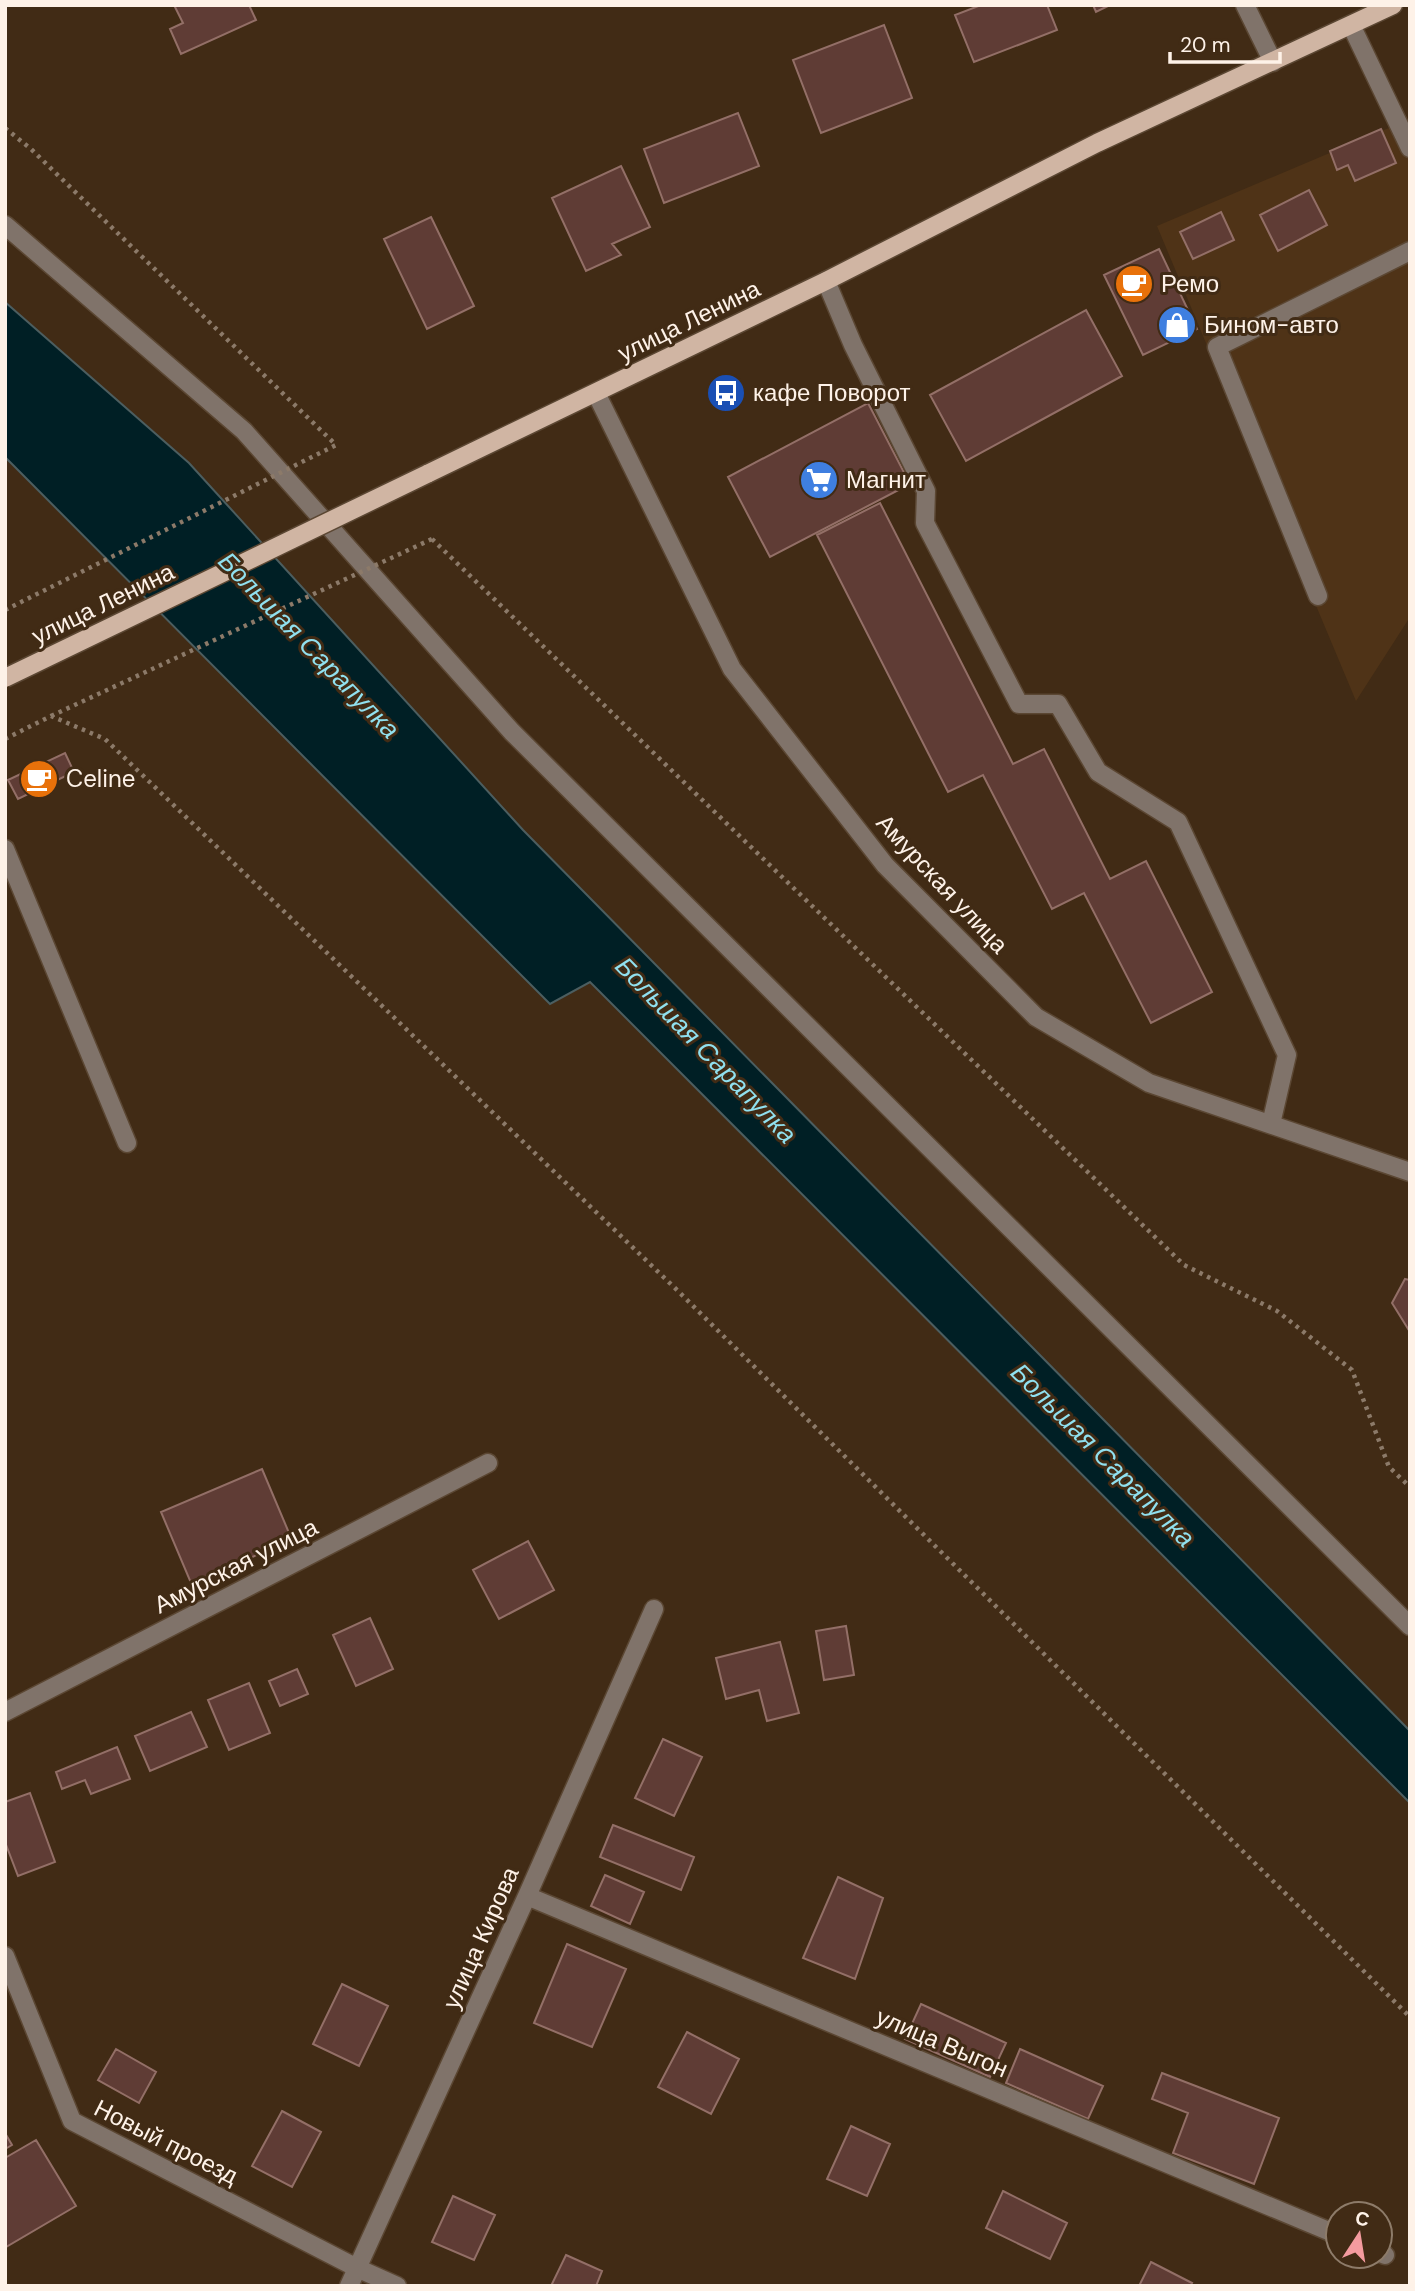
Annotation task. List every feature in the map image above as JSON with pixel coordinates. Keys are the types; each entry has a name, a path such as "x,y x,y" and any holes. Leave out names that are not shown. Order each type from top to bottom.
{"main road":[{"name":"улица Ленина","path":"5,678 826,281 1097,143 1393,5"}],"street":[{"path":"1245,5 1273,62"},
{"path":"1351,25 1410,148"},
{"path":"5,225 244,431 512,732 1410,1626"},
{"path":"1318,596 1217,346 1410,251"},
{"path":"826,281 853,345 926,491 925,523 1019,704 1058,704 1097,772 1178,822 1287,1055 1271,1124"},
{"name":"Амурская улица","path":"596,393 732,669 885,864 1036,1017 1149,1083 1410,1172"},
{"path":"5,849 127,1143"},
{"name":"Амурская улица","path":"5,1712 488,1463"},
{"name":"улица Кирова","path":"349,2286 654,1609"},
{"name":"улица Выгон","path":"527,1896 1324,2229"},
{"name":"Новый проезд","path":"5,1956 72,2121 397,2286"}],"path":[{"path":"5,128 31,149 336,445 5,610"},
{"path":"5,739 432,539 1184,1265 1277,1311 1352,1370 1389,1466 1410,1487"},
{"path":"51,716 105,739 678,1291 1410,2017"}],"shaded area":[{"path":"1410,119 1410,617 1356,701 1157,226"}],"water":[{"name":"Большая Сарапулка","path":"5,302 189,463 523,830 1410,1731 1410,1803 590,982 550,1004 5,457"}],"building":[{"path":"174,5 249,5 256,20 181,54 170,29 183,23"},
{"path":"981,5 1047,5 1057,30 974,62 955,15"},
{"path":"1093,5 1110,5 1096,12"},
{"path":"884,25 912,98 821,133 793,60"},
{"path":"738,113 759,166 664,203 644,149"},
{"path":"1381,129 1396,163 1355,181 1348,165 1337,170 1330,151"},
{"path":"621,166 650,227 612,244 621,255 586,271 552,198"},
{"path":"1309,190 1327,225 1278,251 1260,215"},
{"path":"1221,212 1234,240 1193,259 1180,232"},
{"path":"431,217 474,306 427,329 384,239"},
{"path":"1159,249 1197,329 1143,355 1104,275"},
{"path":"1086,310 1122,376 966,461 930,395"},
{"name":"Магнит","path":"868,403 910,484 770,557 728,477"},
{"path":"880,503 1013,764 1044,749 1110,879 1146,861 1212,992 1151,1023 1084,893 1052,909 983,775 948,792 817,535"},
{"path":"65,753 74,772 18,799 8,780"},
{"path":"1405,1279 1410,1280 1410,1332 1392,1303"},
{"path":"262,1469 292,1540 191,1583 161,1512"},
{"path":"528,1541 554,1590 499,1619 473,1570"},
{"path":"370,1618 393,1669 356,1686 333,1635"},
{"path":"846,1626 854,1675 824,1680 816,1631"},
{"path":"780,1642 799,1713 767,1721 759,1690 726,1699 716,1658"},
{"path":"297,1669 308,1694 280,1706 269,1681"},
{"path":"249,1683 270,1733 229,1750 208,1700"},
{"path":"191,1712 207,1747 150,1771 135,1736"},
{"path":"663,1739 702,1757 674,1816 635,1798"},
{"path":"117,1747 130,1779 91,1794 85,1780 62,1789 56,1772"},
{"path":"30,1793 55,1862 18,1876 5,1842 5,1802"},
{"path":"613,1825 694,1857 681,1890 600,1857"},
{"path":"605,1875 644,1892 630,1924 591,1906"},
{"path":"838,1877 883,1898 855,1979 803,1958"},
{"path":"567,1944 626,1969 592,2047 534,2023"},
{"path":"342,1984 388,2006 359,2066 313,2044"},
{"path":"921,2004 1006,2043 990,2077 905,2039"},
{"path":"687,2032 739,2059 711,2114 658,2087"},
{"path":"116,2049 156,2072 139,2103 98,2080"},
{"path":"1020,2049 1103,2086 1088,2119 1006,2083"},
{"path":"1162,2073 1279,2118 1254,2184 1173,2153 1188,2113 1152,2099"},
{"path":"282,2111 321,2132 292,2187 252,2166"},
{"path":"851,2126 890,2144 867,2196 827,2179"},
{"path":"5,2133 12,2145 5,2149"},
{"path":"36,2140 76,2206 6,2247 5,2158"},
{"path":"1003,2191 1067,2223 1050,2259 986,2228"},
{"path":"453,2196 495,2215 474,2260 432,2242"},
{"path":"566,2255 602,2271 596,2286 551,2286"},
{"path":"1151,2262 1192,2283 1190,2286 1139,2286"}],"place":[{"name":"Ремо","path":"1134,284"},
{"name":"Бином-авто","path":"1177,325"},
{"name":"кафе Поворот","path":"726,393"},
{"name":"Магнит","path":"819,480"},
{"name":"Celine","path":"39,779"}]}
